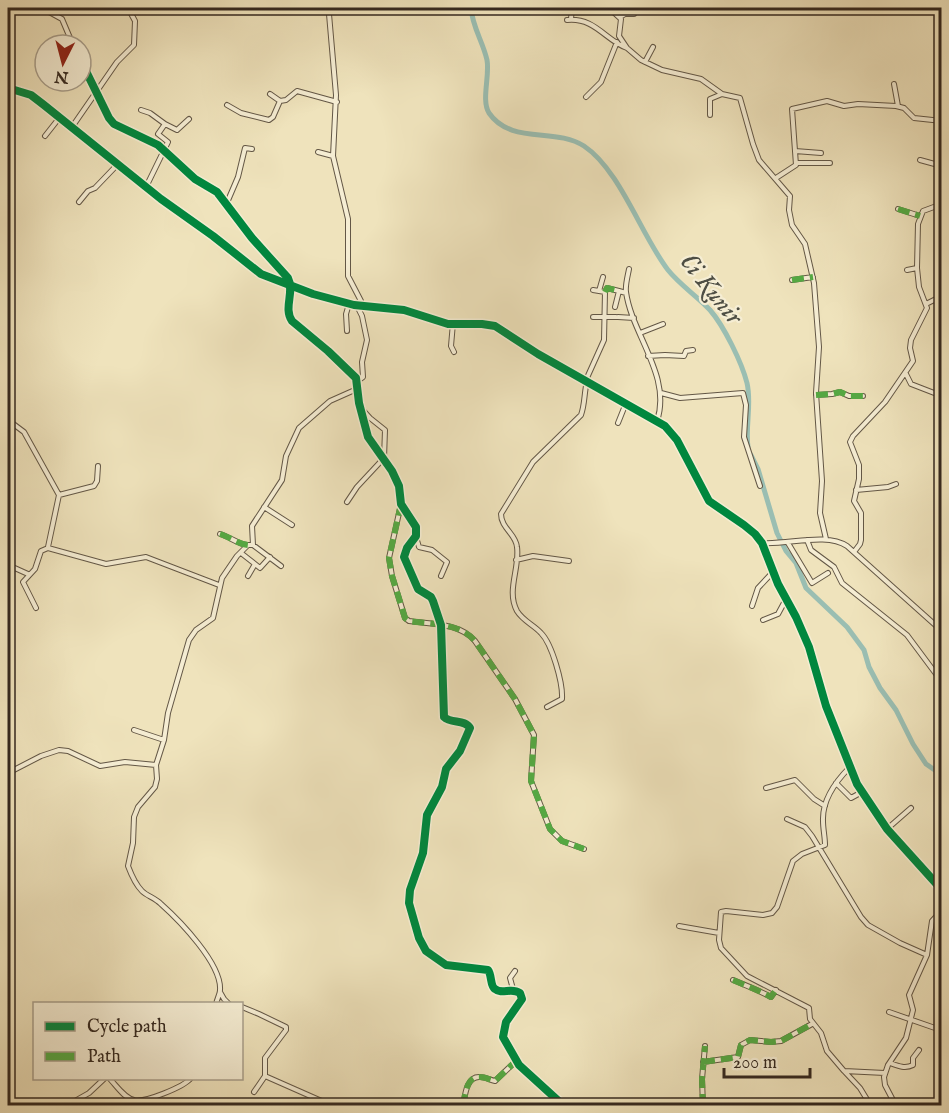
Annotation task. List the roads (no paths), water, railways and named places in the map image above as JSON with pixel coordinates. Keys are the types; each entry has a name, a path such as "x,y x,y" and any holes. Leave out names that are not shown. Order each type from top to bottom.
{"street":[{"path":"42,8 62,19 68,33"},
{"path":"72,127 117,62 134,44 135,21 128,8"},
{"path":"325,8 329,14 337,102 333,156 348,219 348,276 361,301 359,306 367,340 362,362 363,377 356,382"},
{"path":"329,14 333,8"},
{"path":"339,8 344,11 364,12"},
{"path":"572,8 569,20 588,24 645,62 662,70 701,79 722,94 740,98 759,160 790,196 792,225 805,244 813,277 819,347 816,395 822,481 819,513 826,539"},
{"path":"609,8 620,17"},
{"path":"620,17 625,14 634,14"},
{"path":"620,17 618,33 627,48"},
{"path":"586,97 601,82 617,42"},
{"path":"645,62 654,47"},
{"path":"93,82 114,124 152,141 195,179 217,192 252,238 288,278 289,317 354,375 368,437 384,458 399,486 401,504 389,558 405,618 472,637 514,699 534,735 531,781 550,829 562,842 584,849"},
{"path":"894,84 898,106"},
{"path":"8,88 31,96 60,117 253,269 289,285 350,304 404,310 441,322 482,324 501,328 532,350 657,421 671,432 708,501 744,525 762,543 785,600 796,617 809,647 826,705 862,792 887,829 942,890"},
{"path":"270,94 280,101 286,100 297,91 337,102"},
{"path":"710,115 710,99 722,94"},
{"path":"227,105 241,113 269,120 273,117 280,101"},
{"path":"776,178 795,167 796,163 796,139 791,112 793,109 827,101 844,106 858,104 898,106 907,110 914,118 923,121 942,121"},
{"path":"141,110 177,130 189,119"},
{"path":"45,136 60,117"},
{"path":"146,187 168,141 159,134 165,124"},
{"path":"226,205 238,177 245,148 252,149"},
{"path":"795,151 821,153"},
{"path":"318,152 333,156"},
{"path":"920,160 942,166"},
{"path":"796,163 830,163"},
{"path":"79,202 118,164"},
{"path":"855,552 860,544 861,531 861,513 854,501 860,479 859,465 850,446 853,436 885,402 914,360 910,348 911,340 927,308 919,287 916,236 923,210 942,204"},
{"path":"898,209 920,216"},
{"path":"629,268 626,293 661,393 662,405 657,421"},
{"path":"907,270 917,268"},
{"path":"599,291 603,277"},
{"path":"792,280 813,277"},
{"path":"547,707 562,700 561,687 556,666 544,636 521,616 515,606 513,597 517,543 501,520 502,511 533,462 581,415 587,381 604,340 605,292 607,288 626,293"},
{"path":"593,290 605,292"},
{"path":"615,307 619,291"},
{"path":"926,304 942,296"},
{"path":"347,332 346,314 350,304"},
{"path":"593,317 634,318"},
{"path":"453,323 451,346 454,352"},
{"path":"640,333 663,324"},
{"path":"648,356 684,357 686,351 693,350"},
{"path":"905,373 911,384 942,396"},
{"path":"227,1002 202,948 162,905 142,891 128,866 133,843 134,817 138,807 155,787 156,765 164,740 168,713 189,640 196,630 213,618 222,578 250,545 252,526 282,480 286,456 299,428 330,401 357,389"},
{"path":"816,395 840,392 849,396 863,396"},
{"path":"661,393 680,398 743,393 746,405 744,437 760,486"},
{"path":"618,423 626,403"},
{"path":"347,502 357,487 384,458 385,430 360,407"},
{"path":"8,420 24,432 59,495 48,548 42,552 35,569 24,579 23,585 36,608"},
{"path":"59,495 94,486 97,481 98,466"},
{"path":"856,490 888,488 896,484"},
{"path":"401,504 415,522 419,547 432,550 447,562 441,576"},
{"path":"264,507 292,525"},
{"path":"220,534 240,544 250,545 281,566"},
{"path":"416,536 404,557 418,589 431,597 441,628 444,717 446,720 465,723 470,728 460,751 446,769 442,787 427,815 423,853 410,890 410,903 419,938 426,951 448,966 488,970 494,989 504,991 513,989 520,993 522,999 509,1017 503,1037 510,1046 516,1061 564,1106"},
{"path":"807,540 812,550 834,567 842,583 907,635 942,682"},
{"path":"762,543 837,540 855,552 942,631"},
{"path":"787,543 812,583 828,573"},
{"path":"48,548 106,564 146,557 219,585"},
{"path":"241,553 260,568 270,557"},
{"path":"516,560 533,555 569,561"},
{"path":"248,576 255,564"},
{"path":"8,565 29,575"},
{"path":"752,606 758,588 773,572"},
{"path":"763,620 778,614 785,600"},
{"path":"134,730 164,740"},
{"path":"8,773 41,756 59,750 68,751 100,766 125,762 156,765"},
{"path":"850,767 836,783 825,806 823,819 825,843 823,847 802,854 793,861 777,907 771,913 763,915 723,911 719,933 721,948 743,974 809,1008 812,1024 821,1033 830,1058 868,1098 871,1106"},
{"path":"766,788 795,780 814,799 825,806"},
{"path":"836,783 851,798 862,792"},
{"path":"887,829 911,808"},
{"path":"787,819 805,828 849,900 868,925 927,955"},
{"path":"896,1106 885,1085 885,1073 906,1038 913,1010 909,995 927,955 932,921 942,910"},
{"path":"679,926 719,933"},
{"path":"513,989 510,978 515,971"},
{"path":"734,980 756,988 771,998 776,990"},
{"path":"217,1002 220,991"},
{"path":"243,1007 286,1027 265,1058 265,1076 254,1092"},
{"path":"890,1012 935,1028"},
{"path":"703,1062 739,1057 741,1045 746,1041 781,1041 812,1024"},
{"path":"703,1106 705,1046"},
{"path":"890,1063 903,1067 913,1065 919,1050"},
{"path":"463,1106 467,1085 471,1080 480,1077 495,1081 516,1061"},
{"path":"844,1071 885,1073"},
{"path":"265,1076 333,1106"},
{"path":"66,1106 89,1093 105,1080"},
{"path":"109,1080 128,1098 138,1101 179,1087 188,1080"}],"waterway":[{"name":"Ci Kunir","path":"471,8 473,21 487,60 486,101 489,113 498,123 509,129 572,140 597,157 609,171 668,270 710,310 721,325 737,355 747,383 748,447"},
{"name":"Ci Kunir","path":"751,455 758,469 777,533 786,551 796,563 806,588 847,627 864,650 869,667 880,688 896,710 913,744 926,764 942,775"}]}
